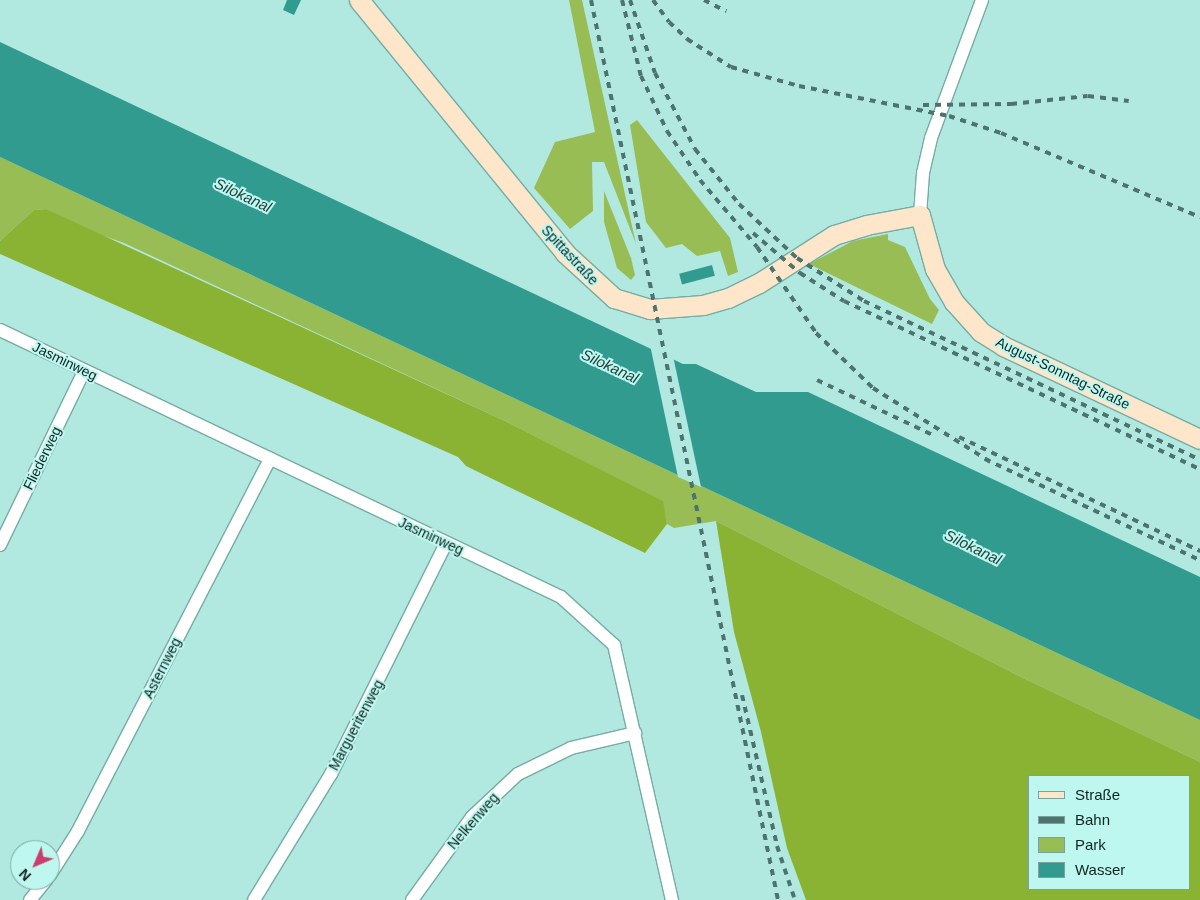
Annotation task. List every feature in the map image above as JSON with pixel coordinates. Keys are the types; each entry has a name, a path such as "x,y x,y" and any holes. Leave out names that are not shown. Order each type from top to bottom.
{"street":[{"name":"Spittastraße","path":"359,0 578,268 602,289 632,306 668,309 728,298 759,283 834,235 859,226 920,216"},
{"name":"August-Sonntag-Straße","path":"982,0 931,138 923,172 920,216 940,277 954,302 981,332 1004,346 1200,439"},
{"name":"Jasminweg","path":"0,330 561,598 614,645 672,900"},
{"name":"Fliederweg","path":"0,545 84,371"},
{"name":"Asternweg","path":"60,859 78,831 270,459"},
{"name":"Margueritenweg","path":"254,900 335,766 446,543"},
{"name":"Nelkenweg","path":"412,900 472,817 518,774 571,748 635,733"},
{"path":"30,900 38,890"}],"green space":[{"path":"569,0 582,0 636,244 604,162 592,162 593,211 570,229 534,188 555,142 595,132"},
{"path":"637,120 730,238 738,272 728,276 720,251 697,256 682,244 666,248 646,222 630,125"},
{"path":"0,157 1200,720 1200,762 1023,678 716,521 674,528 667,524 662,501 505,421 124,243 84,229 46,209 34,210 0,241"},
{"path":"604,191 631,258 635,275 631,280 617,268 604,222"},
{"path":"46,209 505,421 663,501 667,524 645,553 466,466 458,457 0,254 0,241 34,210"},
{"path":"888,234 888,240 905,247 930,299 939,310 932,324 809,264 853,241"},
{"path":"716,521 1023,678 1200,762 1200,900 806,900 787,848 761,732 734,632"}],"water":[{"path":"287,0 301,0 294,15 283,10"},
{"name":"Silokanal","path":"0,42 683,364 696,364 756,392 808,392 1200,577 1200,720 0,157"},
{"path":"712,265 715,276 682,284 679,274"}],"pier":[{"path":"650,345 673,356 701,487 678,477"}],"railway":[{"path":"591,0 778,900"},
{"path":"622,0 641,76 667,131 700,180 757,247 816,333 873,388 992,463"},
{"path":"630,0 655,73 695,149 739,204 797,258 864,301 1200,460"},
{"path":"653,0 669,22 687,39 731,67 799,86 949,116 1001,133 1200,217"},
{"path":"704,0 726,11"},
{"path":"923,105 1011,104 1088,96 1129,101"},
{"path":"753,233 800,273 844,301 1200,469"},
{"path":"817,380 935,436"},
{"path":"959,437 1200,551"},
{"path":"985,459 1200,560"},
{"path":"742,695 777,846 795,900"}]}
